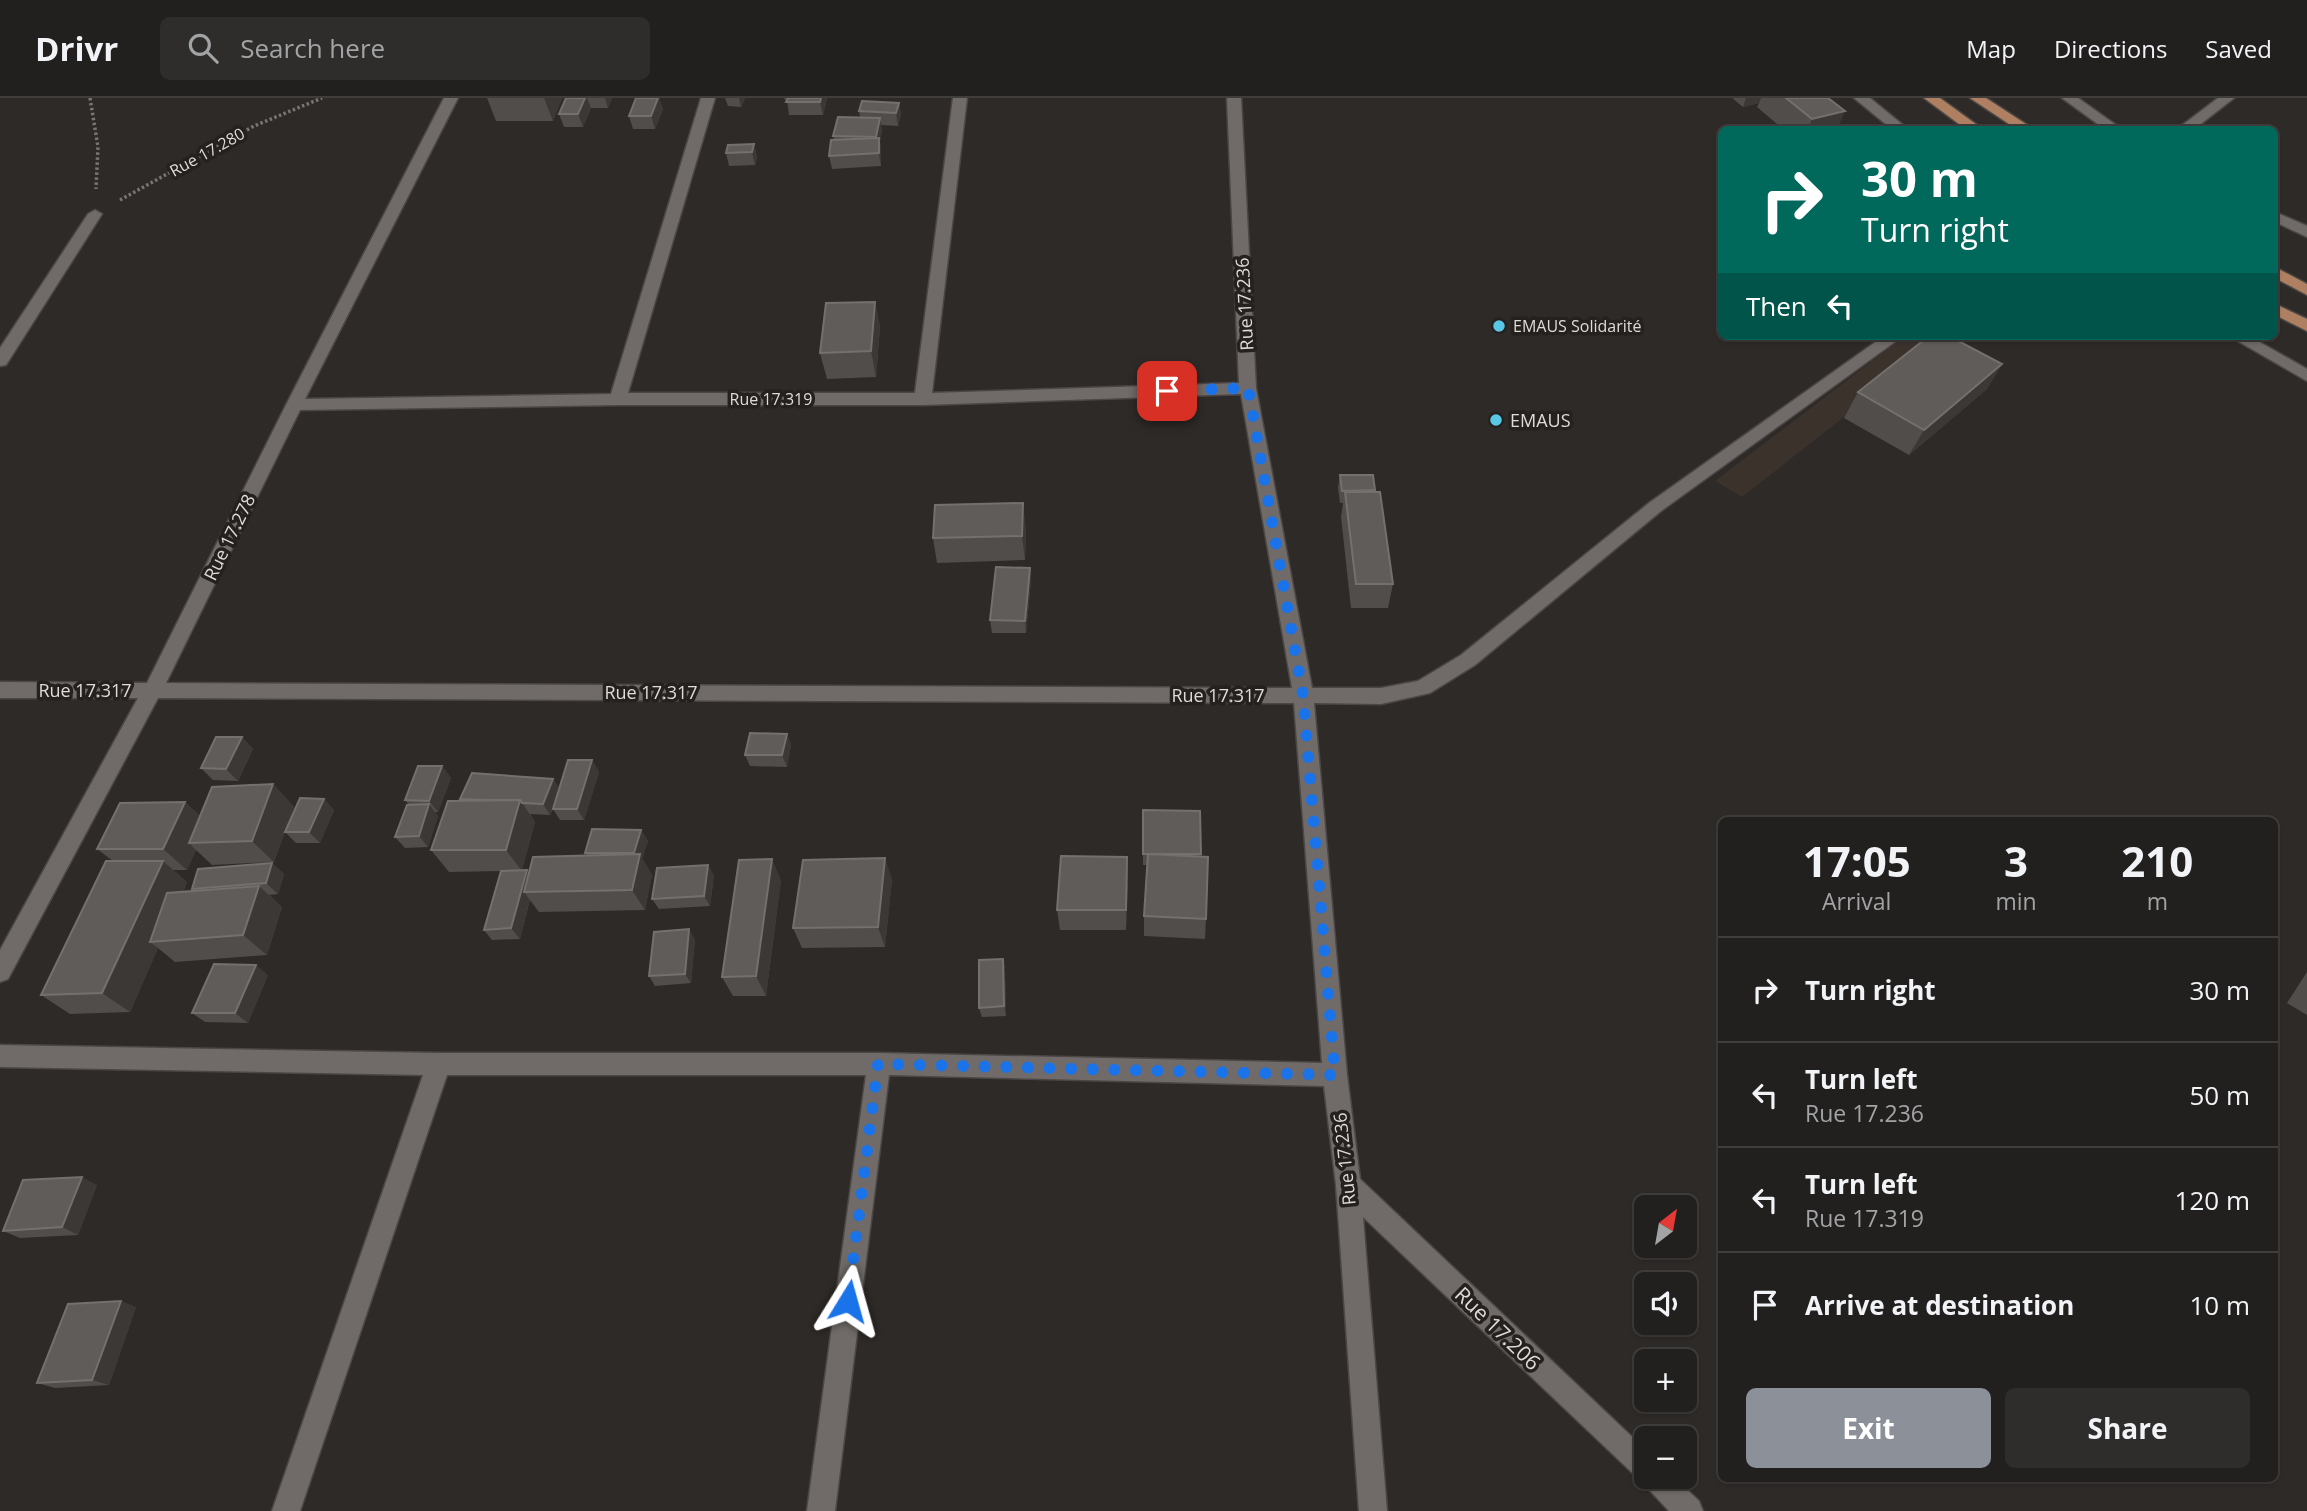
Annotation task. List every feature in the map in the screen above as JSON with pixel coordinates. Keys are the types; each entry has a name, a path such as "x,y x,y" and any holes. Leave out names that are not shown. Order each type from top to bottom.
{"main road":[{"path":"1931,98 1971,126"},
{"path":"1977,98 2022,126"},
{"path":"2278,274 2307,290"},
{"path":"2278,311 2307,326"}],"street":[{"name":"Rue 17.278","path":"0,972 153,690 294,405 451,98"},
{"path":"618,399 708,98"},
{"path":"923,399 960,98"},
{"name":"Rue 17.236","path":"1234,98 1248,388 1303,695 1335,1075 1348,1185 1373,1511"},
{"path":"1861,98 1897,126"},
{"path":"2068,98 2110,126"},
{"path":"2188,126 2227,98"},
{"path":"0,361 95,214"},
{"path":"2278,218 2307,232"},
{"name":"Rue 17.317","path":"0,690 1381,696 1423,688 1468,660 1655,507 1889,340"},
{"path":"2244,340 2307,376"},
{"name":"Rue 17.319","path":"294,405 618,399 923,399 1248,388"},
{"path":"0,1056 439,1064 878,1064 1335,1075"},
{"path":"286,1511 439,1064"},
{"path":"821,1511 878,1064"},
{"name":"Rue 17.206","path":"1348,1185 1634,1458"},
{"path":"1666,1489 1689,1511"}],"path":[{"path":"90,98 98,147 95,214"},
{"name":"Rue 17.280","path":"95,214 254,126 322,98"}],"shaded area":[{"path":"1900,340 1942,340 1742,497 1715,481"}],"building":[{"path":"566,98 585,98 578,114 559,114"},
{"path":"636,98 658,98 651,116 629,116"},
{"path":"788,98 821,98 820,102 786,102"},
{"path":"1786,98 1828,98 1845,111 1812,119"},
{"path":"862,101 899,103 896,113 859,111"},
{"path":"838,117 880,118 876,137 833,136"},
{"path":"879,138 879,153 829,156 831,140"},
{"path":"754,144 752,152 726,153 728,145"},
{"path":"875,302 871,351 820,353 826,303"},
{"path":"1924,340 1957,340 2002,364 1924,430 1858,392"},
{"path":"1340,475 1373,475 1375,490 1342,491"},
{"path":"1345,492 1380,492 1393,584 1356,584"},
{"path":"1023,503 1022,536 933,538 935,505"},
{"path":"996,567 1030,568 1025,621 990,620"},
{"path":"750,733 787,734 782,755 745,755"},
{"path":"216,737 242,737 226,769 201,768"},
{"path":"568,760 592,760 577,809 553,809"},
{"path":"418,766 442,766 429,801 405,800"},
{"path":"472,773 553,779 543,804 522,803 520,800 460,799"},
{"path":"273,784 252,841 189,843 212,787"},
{"path":"300,798 324,799 309,832 285,832"},
{"path":"520,800 506,850 431,850 448,801"},
{"path":"185,802 163,849 97,849 120,803"},
{"path":"429,804 419,836 395,837 407,805"},
{"path":"1143,810 1200,811 1201,854 1143,854"},
{"path":"592,829 641,830 634,853 585,853"},
{"path":"640,854 632,890 524,892 533,857"},
{"path":"1148,854 1208,857 1206,919 1144,916"},
{"path":"1061,856 1127,857 1126,910 1057,910"},
{"path":"885,858 878,927 793,928 803,860"},
{"path":"772,859 756,976 722,977 739,860"},
{"path":"106,861 163,861 102,993 41,995"},
{"path":"272,863 266,883 192,889 198,869"},
{"path":"708,865 704,896 652,899 657,868"},
{"path":"527,870 511,928 484,930 501,871"},
{"path":"259,886 243,935 150,942 167,893"},
{"path":"689,929 685,974 649,976 654,932"},
{"path":"1003,959 1004,1006 979,1008 979,960"},
{"path":"214,964 256,965 235,1013 192,1013"},
{"path":"82,1177 62,1227 3,1231 23,1180"},
{"path":"121,1301 92,1380 37,1383 68,1304"}],"place":[{"name":"EMAUS Solidarité","path":"1499,326"},
{"name":"EMAUS","path":"1496,420"}],"route":[{"path":"848,1301 878,1064 1335,1075 1303,695 1248,388 1167,391"}]}
